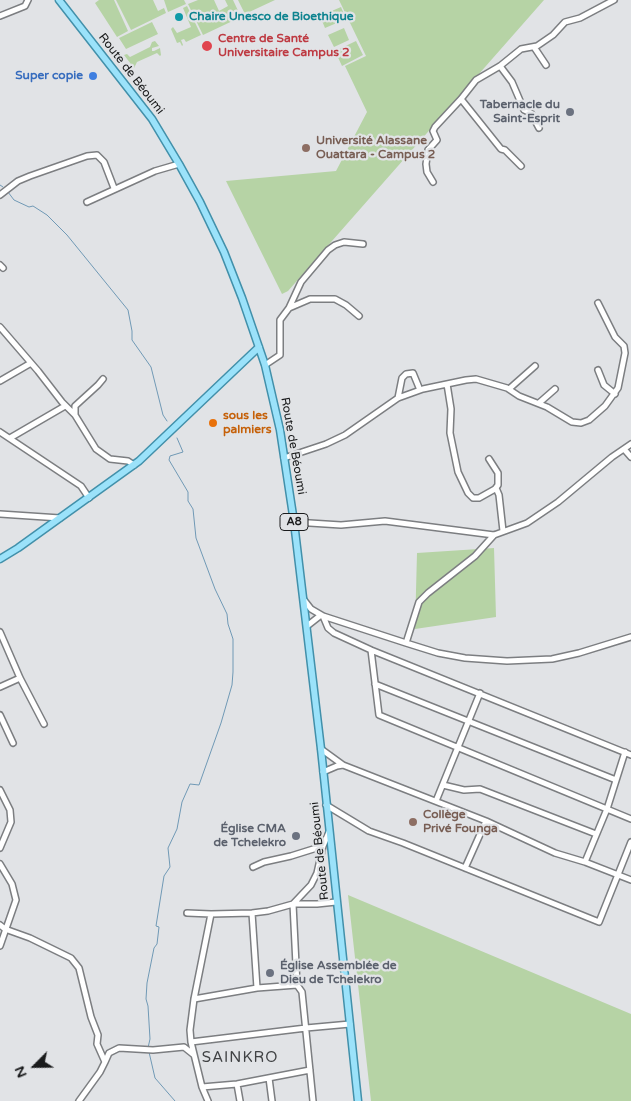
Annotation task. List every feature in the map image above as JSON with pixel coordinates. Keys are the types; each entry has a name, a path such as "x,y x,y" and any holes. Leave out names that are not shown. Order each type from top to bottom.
{"main road":[{"name":"Route de Béoumi","path":"59,0 152,119 179,164 224,252 265,365 274,400 284,458 304,600 358,1101"},
{"path":"0,559 134,465 259,347"}],"street":[{"path":"0,16 25,6 28,0"},
{"path":"433,182 427,172 426,164 428,150 437,140 433,131 476,80 500,66 521,49 534,47 552,35 565,22 585,16 614,0"},
{"path":"534,47 546,65"},
{"path":"500,66 512,82 524,110 531,113 539,128"},
{"path":"461,100 501,149 505,150 521,166"},
{"path":"0,195 18,181 30,176 87,156 97,155 104,162 114,188"},
{"path":"87,202 114,188 155,171 179,164"},
{"path":"265,365 280,355 280,320 289,308 293,295 301,282 334,245 344,242 363,244"},
{"path":"289,308 310,299 335,300 346,305 358,316"},
{"path":"284,458 326,444 345,435 398,398 420,390 476,380 509,389 519,396 561,414 572,422 581,423 596,416 615,394 620,380 625,350 624,346 615,337 598,303"},
{"path":"0,327 65,406 75,415 96,449 110,459 128,461 134,465"},
{"path":"625,350 631,346"},
{"path":"0,381 31,363"},
{"path":"509,389 535,366"},
{"path":"598,370 604,385 615,394"},
{"path":"398,398 402,378 406,374 413,374 415,376 420,390"},
{"path":"75,415 75,406 102,379"},
{"path":"447,384 451,409 450,433 458,472 468,493 473,498 478,498 498,485 498,473 490,459"},
{"path":"539,403 555,389"},
{"path":"10,438 65,406"},
{"path":"0,432 81,486 89,498"},
{"path":"406,644 419,602 434,588 475,556 494,535 527,523 631,444"},
{"path":"624,449 631,457"},
{"path":"496,488 499,495 503,531"},
{"path":"0,514 61,518"},
{"path":"294,522 340,525 385,522 494,535"},
{"path":"304,600 311,609 322,616 406,644 465,658 507,662 566,657 631,637"},
{"path":"307,626 322,616"},
{"path":"322,616 328,628 334,633 371,650 631,755"},
{"path":"0,632 20,678 44,724"},
{"path":"371,650 379,715 631,819"},
{"path":"0,687 20,678"},
{"path":"375,684 616,780"},
{"path":"436,801 480,693"},
{"path":"0,715 14,743"},
{"path":"321,749 343,765 486,821 555,853 631,880"},
{"path":"584,862 607,809 625,752"},
{"path":"323,772 343,765"},
{"path":"442,785 464,790 480,789 596,834"},
{"path":"0,790 10,810 11,822 0,848"},
{"path":"326,805 369,831 599,922 631,842"},
{"path":"465,868 486,821"},
{"path":"313,1101 302,992 297,985 292,904 311,885 317,872 323,846 329,832"},
{"path":"253,868 264,862 323,846"},
{"path":"0,864 12,884 16,900 0,946"},
{"path":"187,913 252,913 268,911 292,904 336,902"},
{"path":"252,913 257,988"},
{"path":"208,1101 202,1087 190,1030 194,998 211,914"},
{"path":"0,925 71,958 75,962 82,978 91,1017 98,1035 97,1044 105,1062"},
{"path":"194,998 257,988 297,985"},
{"path":"191,1042 350,1024"},
{"path":"79,1101 100,1072 109,1054 119,1048 153,1050 184,1047 195,1056"},
{"path":"202,1087 237,1084 310,1070"},
{"path":"269,1078 272,1101"},
{"path":"237,1084 240,1101"}],"green space":[{"path":"99,0 114,0 128,31 117,37 95,3"},
{"path":"116,0 153,0 158,11 164,8 166,13 131,30"},
{"path":"164,0 184,0 186,4 168,12"},
{"path":"198,0 214,0 219,11 228,6 225,0 233,0 241,17 203,35 188,4"},
{"path":"238,0 275,0 245,14"},
{"path":"339,0 544,0 288,291 282,294 226,181 336,171 367,112 345,66 366,56"},
{"path":"187,6 201,35 186,42 184,39 181,40 182,46 180,42 177,43 171,29 173,27 177,33 191,27 183,8"},
{"path":"341,7 346,19 325,28 320,16"},
{"path":"152,22 158,34 126,49 119,38"},
{"path":"344,28 349,40 334,47 328,35"},
{"path":"155,41 159,46 152,48 152,51 160,48 161,55 157,53 137,62 134,68 124,55 127,54 130,57 150,47 152,42"},
{"path":"356,41 363,55 342,66 335,51"},
{"path":"494,548 496,617 415,629 417,553"},
{"path":"348,895 631,1014 631,1101 371,1101"}],"waterway":[{"path":"8,192 14,200 29,207 33,206 47,215 67,235 128,310 132,340 151,367 163,415 167,421"},
{"path":"148,1048 150,1039 146,999 147,983 154,948 157,944 159,927 156,926 164,876 170,867 168,848 177,829 182,802 190,784 199,785 221,723 232,685 233,672 233,639 227,614 215,589 196,538 193,509 188,501 188,492 169,460 170,456 183,452 177,438"},
{"path":"149,1052 155,1078 175,1101"}],"place":[{"name":"Chaire Unesco de Bioethique","path":"179,17"},
{"name":"Centre de Santé Universitaire Campus 2","path":"207,46"},
{"name":"Super copie","path":"93,76"},
{"name":"Tabernacle du Saint-Esprit","path":"570,112"},
{"name":"Université Alassane Ouattara - Campus 2","path":"306,148"},
{"name":"sous les palmiers","path":"213,423"},
{"name":"Collège Privé Founga","path":"413,822"},
{"name":"Église CMA de Tchelekro","path":"296,836"},
{"name":"Église Assemblée de Dieu de Tchelekro","path":"270,973"}],"district":[{"name":"SAINKRO","path":"240,1058"}]}
